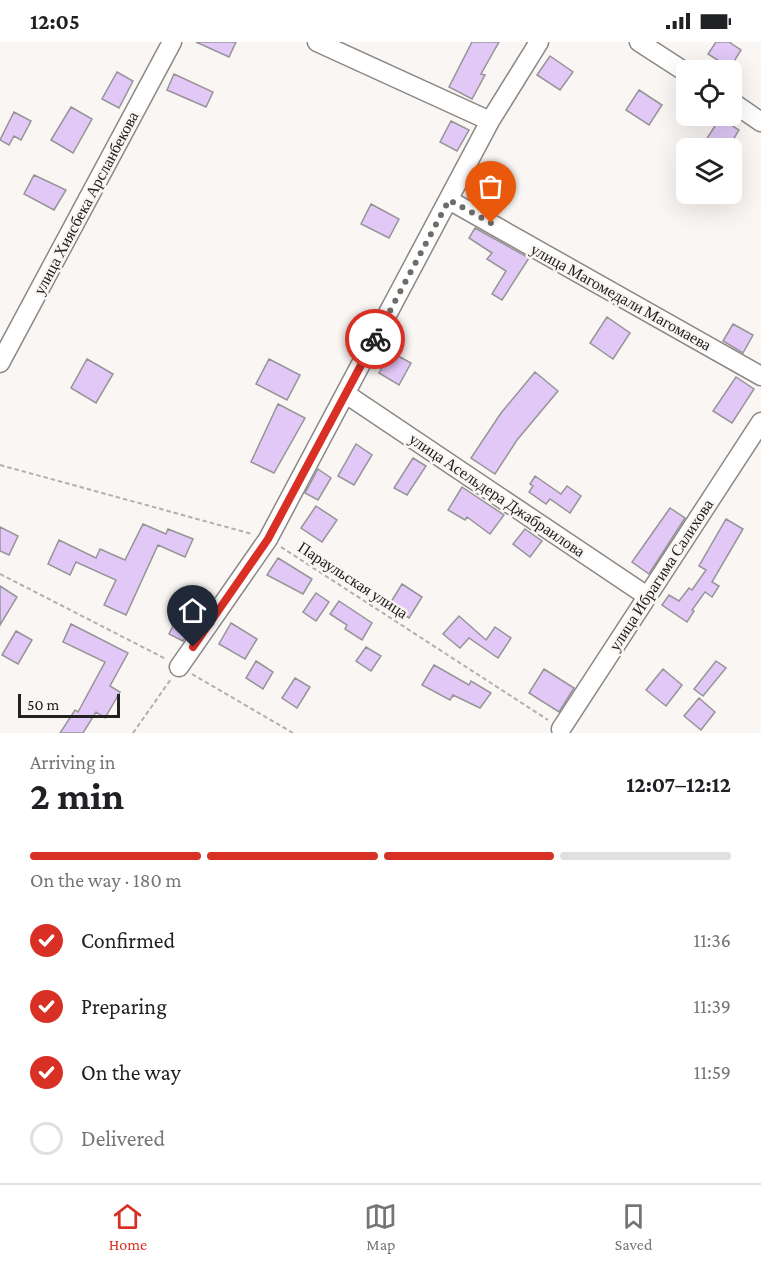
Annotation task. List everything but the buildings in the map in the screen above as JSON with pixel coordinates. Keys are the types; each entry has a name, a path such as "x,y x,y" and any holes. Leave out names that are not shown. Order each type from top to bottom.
{"street":[{"name":"улица Хиясбека Арсланбекова","path":"0,363 172,42"},
{"path":"317,42 490,121"},
{"path":"180,667 268,539 490,121 539,42"},
{"path":"639,42 676,66"},
{"path":"742,109 761,122"},
{"name":"улица Магомедали Магомаева","path":"449,200 761,376"},
{"name":"улица Асельдера Джабраилова","path":"346,394 647,596"},
{"name":"улица Ибрагима Салихова","path":"561,729 761,422"}],"path":[{"name":"Параульская улица","path":"0,465 268,539 561,729"},
{"path":"0,574 180,667 293,733"},
{"path":"133,733 180,667"}],"way so far":[{"path":"375,339 449,200 491,223"}],"route":[{"path":"193,647 268,539 375,339"}]}
